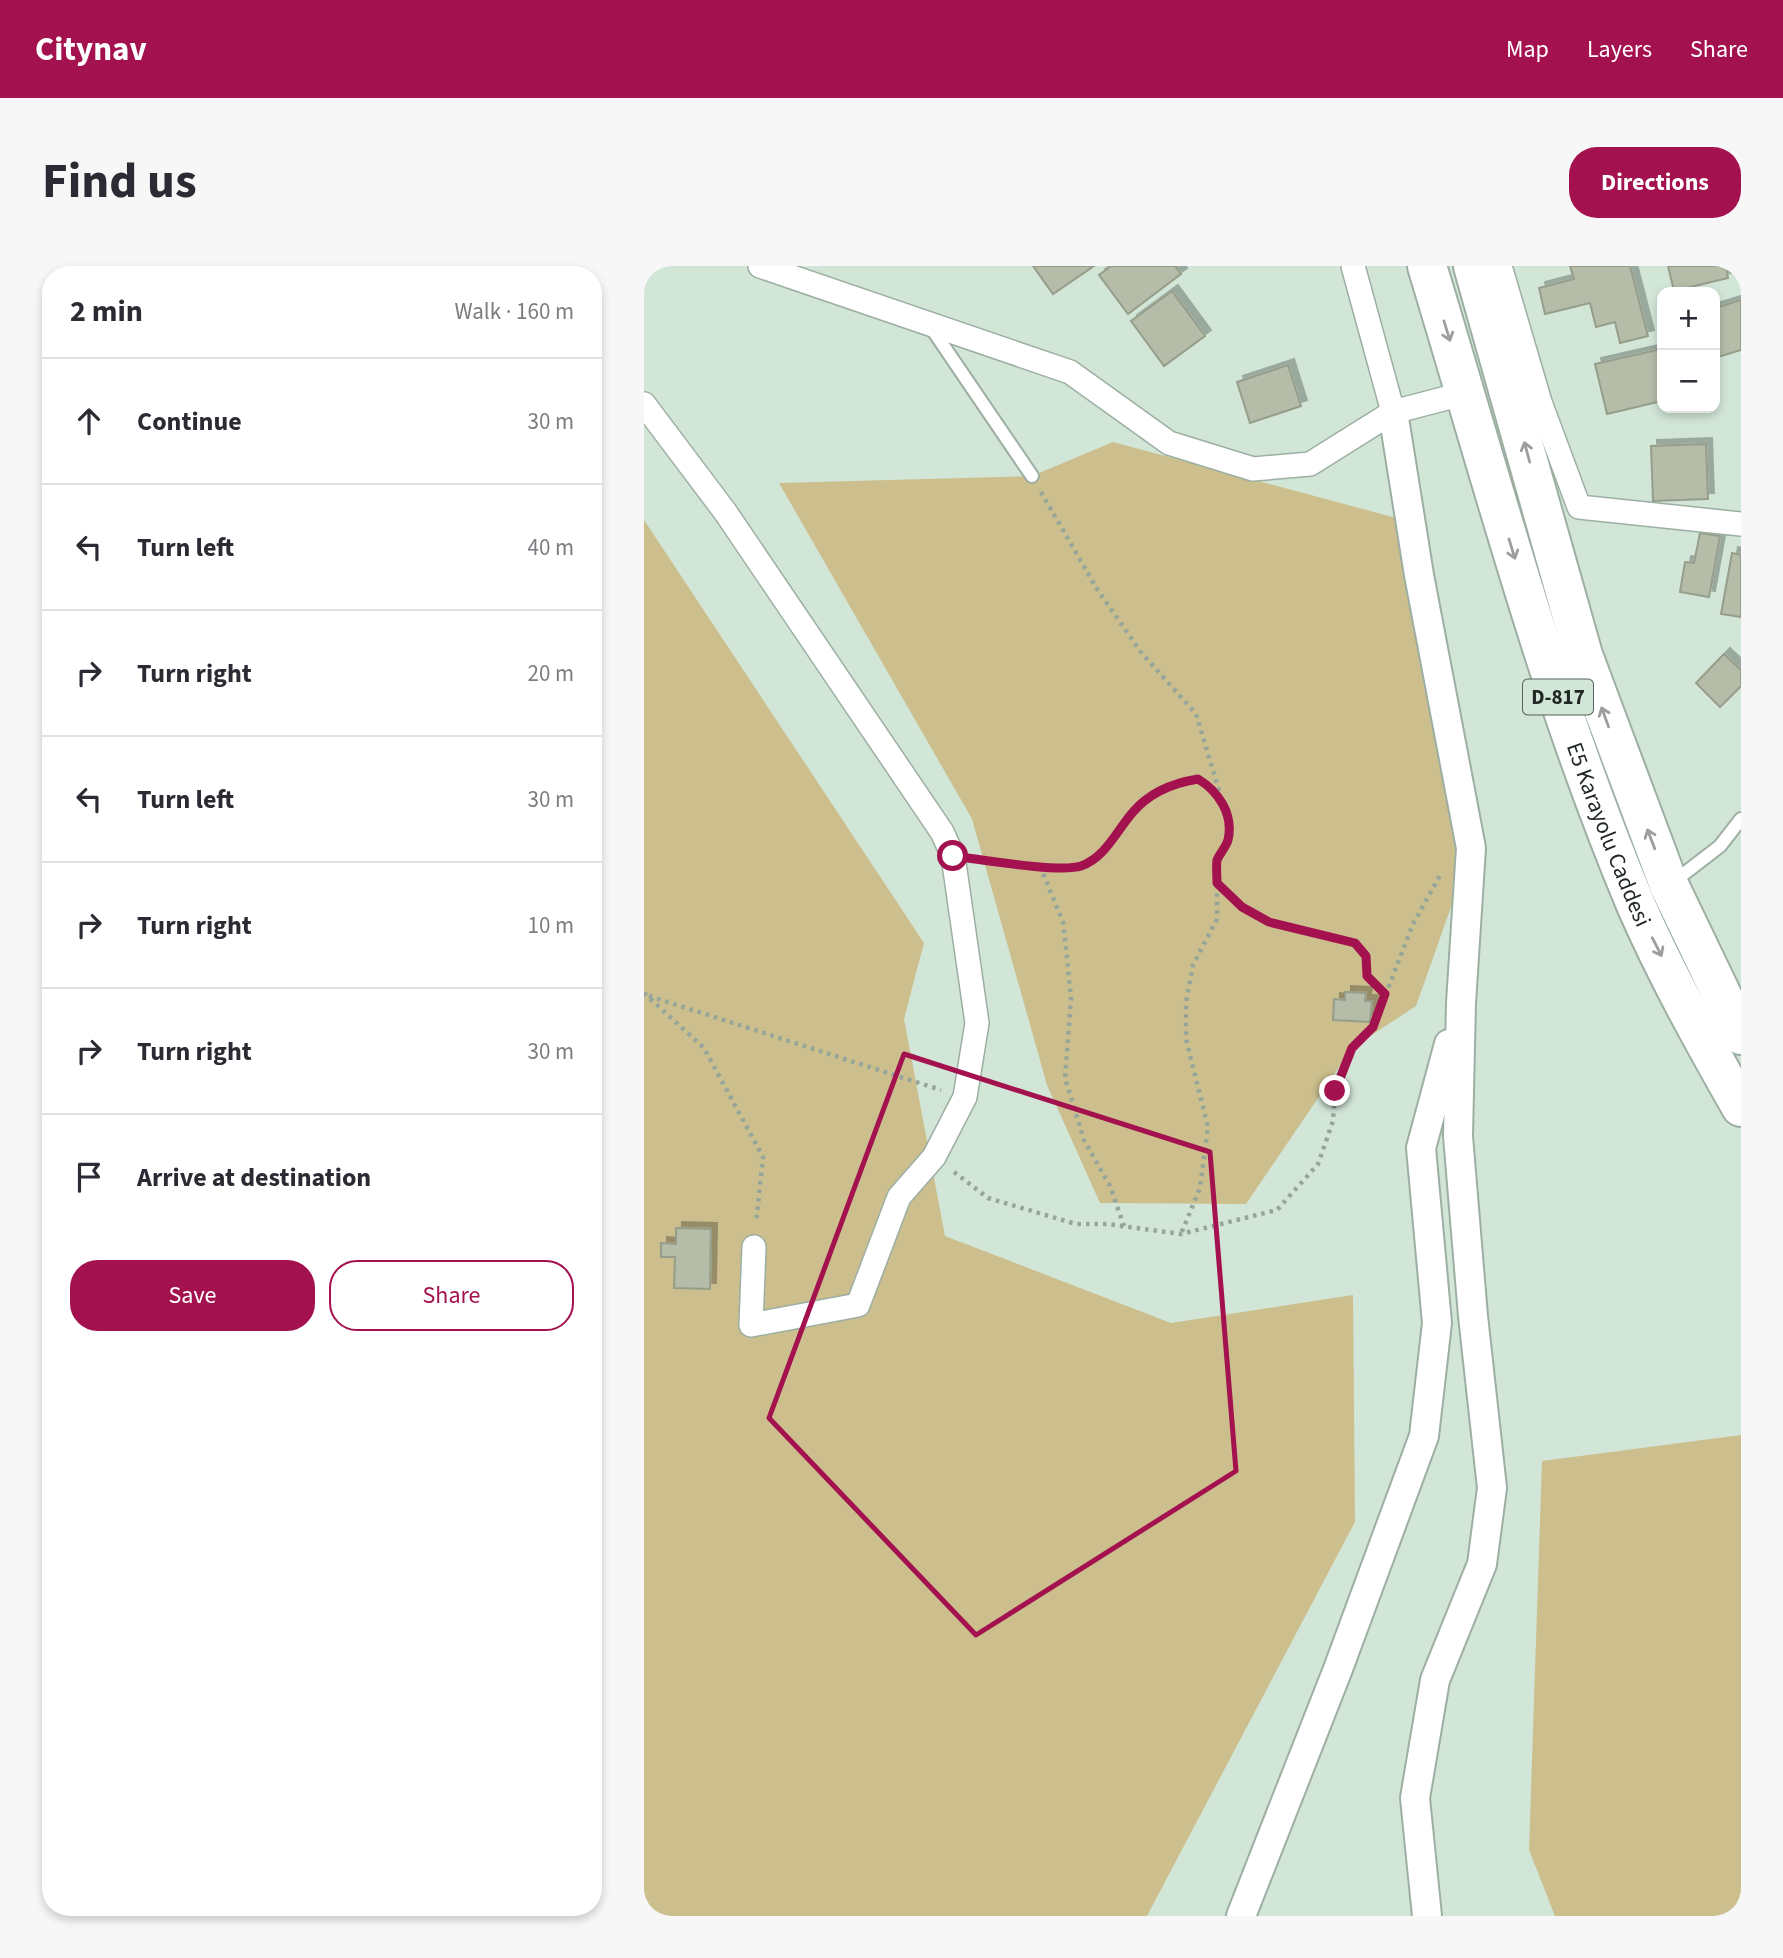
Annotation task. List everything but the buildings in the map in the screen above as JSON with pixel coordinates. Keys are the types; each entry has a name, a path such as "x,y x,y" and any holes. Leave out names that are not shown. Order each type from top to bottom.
{"highway":[{"name":"E5 Karayolu Caddesi","path":"1427,266 1549,672 1593,797 1637,907 1710,1053 1741,1107"},
{"name":"E5 Karayolu Caddesi","path":"1473,266 1525,397 1583,654 1669,885 1741,1035"}],"street":[{"path":"760,266 1070,372 1169,443 1253,469 1310,464 1393,412 1466,393"},
{"path":"1353,266 1393,412 1419,575 1471,848 1461,1003 1458,1136 1473,1316 1492,1488 1482,1564 1435,1680 1415,1798 1427,1916"},
{"path":"1500,266 1525,397 1579,507 1741,524"},
{"path":"644,404 726,513 942,832 953,856 977,1023 965,1097 934,1157 900,1197 859,1305 751,1325 754,1247"},
{"path":"1241,1916 1338,1669 1424,1436 1437,1323 1421,1148 1461,1003"}],"lane":[{"path":"929,326 1032,476"},
{"path":"1669,885 1720,846 1741,819"}],"path":[{"path":"1032,476 1097,589 1125,630 1196,714 1229,825 1227,841 1217,861 1217,919 1193,965 1186,1002 1186,1039 1208,1127 1200,1188 1181,1234"},
{"path":"953,856 1040,866 1081,866 1112,843 1134,811 1166,786 1198,779 1220,797"},
{"path":"934,1157 988,1198 1076,1224 1124,1226 1181,1234 1278,1210 1318,1164 1334,1121 1335,1091 1352,1048 1373,1027 1413,925 1437,877 1471,848"},
{"path":"1040,866 1063,922 1071,999 1065,1078 1084,1140 1110,1186 1124,1226"},
{"path":"1217,883 1242,907 1269,922 1355,943 1366,956 1367,976 1385,994"},
{"path":"646,995 965,1097"},
{"path":"646,995 704,1048 763,1157 754,1247"}],"highlighted area":[{"path":"904,1054 1210,1152 1236,1471 976,1635 769,1418"}],"shaded area":[{"path":"1113,442 1400,519 1461,879 1416,1006 1352,1048 1246,1204 1100,1203 1047,1085 972,819 779,483 1032,476"},
{"path":"644,520 924,943 904,1019 945,1236 1171,1323 1353,1295 1355,1522 1147,1916 644,1916"},
{"path":"1741,1435 1741,1916 1555,1916 1529,1850 1542,1461"}],"route":[{"path":"953,856 1033,866 1081,866 1112,843 1134,811 1166,786 1198,779 1210,786 1220,797 1229,825 1227,841 1217,861 1217,883 1242,907 1269,922 1355,943 1366,956 1367,976 1385,994 1373,1027 1352,1048 1335,1091"}]}
